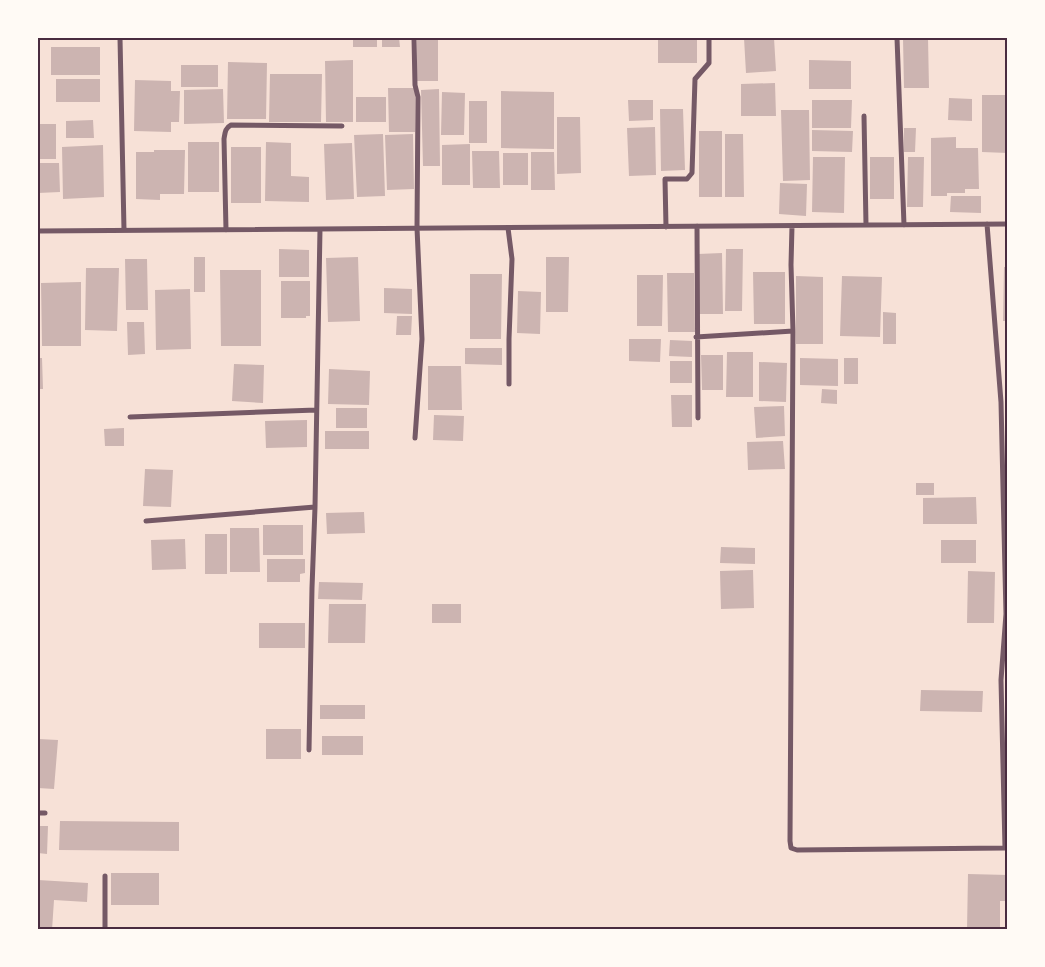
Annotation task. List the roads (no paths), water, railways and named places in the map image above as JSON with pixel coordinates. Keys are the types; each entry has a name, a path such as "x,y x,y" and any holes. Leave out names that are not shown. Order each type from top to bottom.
{"street":[{"path":"120,38 124,230"},
{"path":"414,38 415,85 418,97 417,228 422,339 415,438"},
{"path":"666,227 665,180 687,179 692,173 695,79 709,63 710,38"},
{"path":"897,38 904,225"},
{"path":"864,116 866,225"},
{"path":"226,230 224,140 228,126 342,126"},
{"path":"792,226 791,848 797,850 1005,848 1001,680 1006,614 1001,402 987,224"},
{"path":"38,231 1008,224"},
{"path":"697,226 696,337 698,418"},
{"path":"508,228 512,259 509,384"},
{"path":"309,750 320,229"},
{"path":"696,337 793,331"},
{"path":"130,417 316,410"},
{"path":"146,521 315,507"},
{"path":"38,813 45,813"},
{"path":"105,876 105,930"}]}
